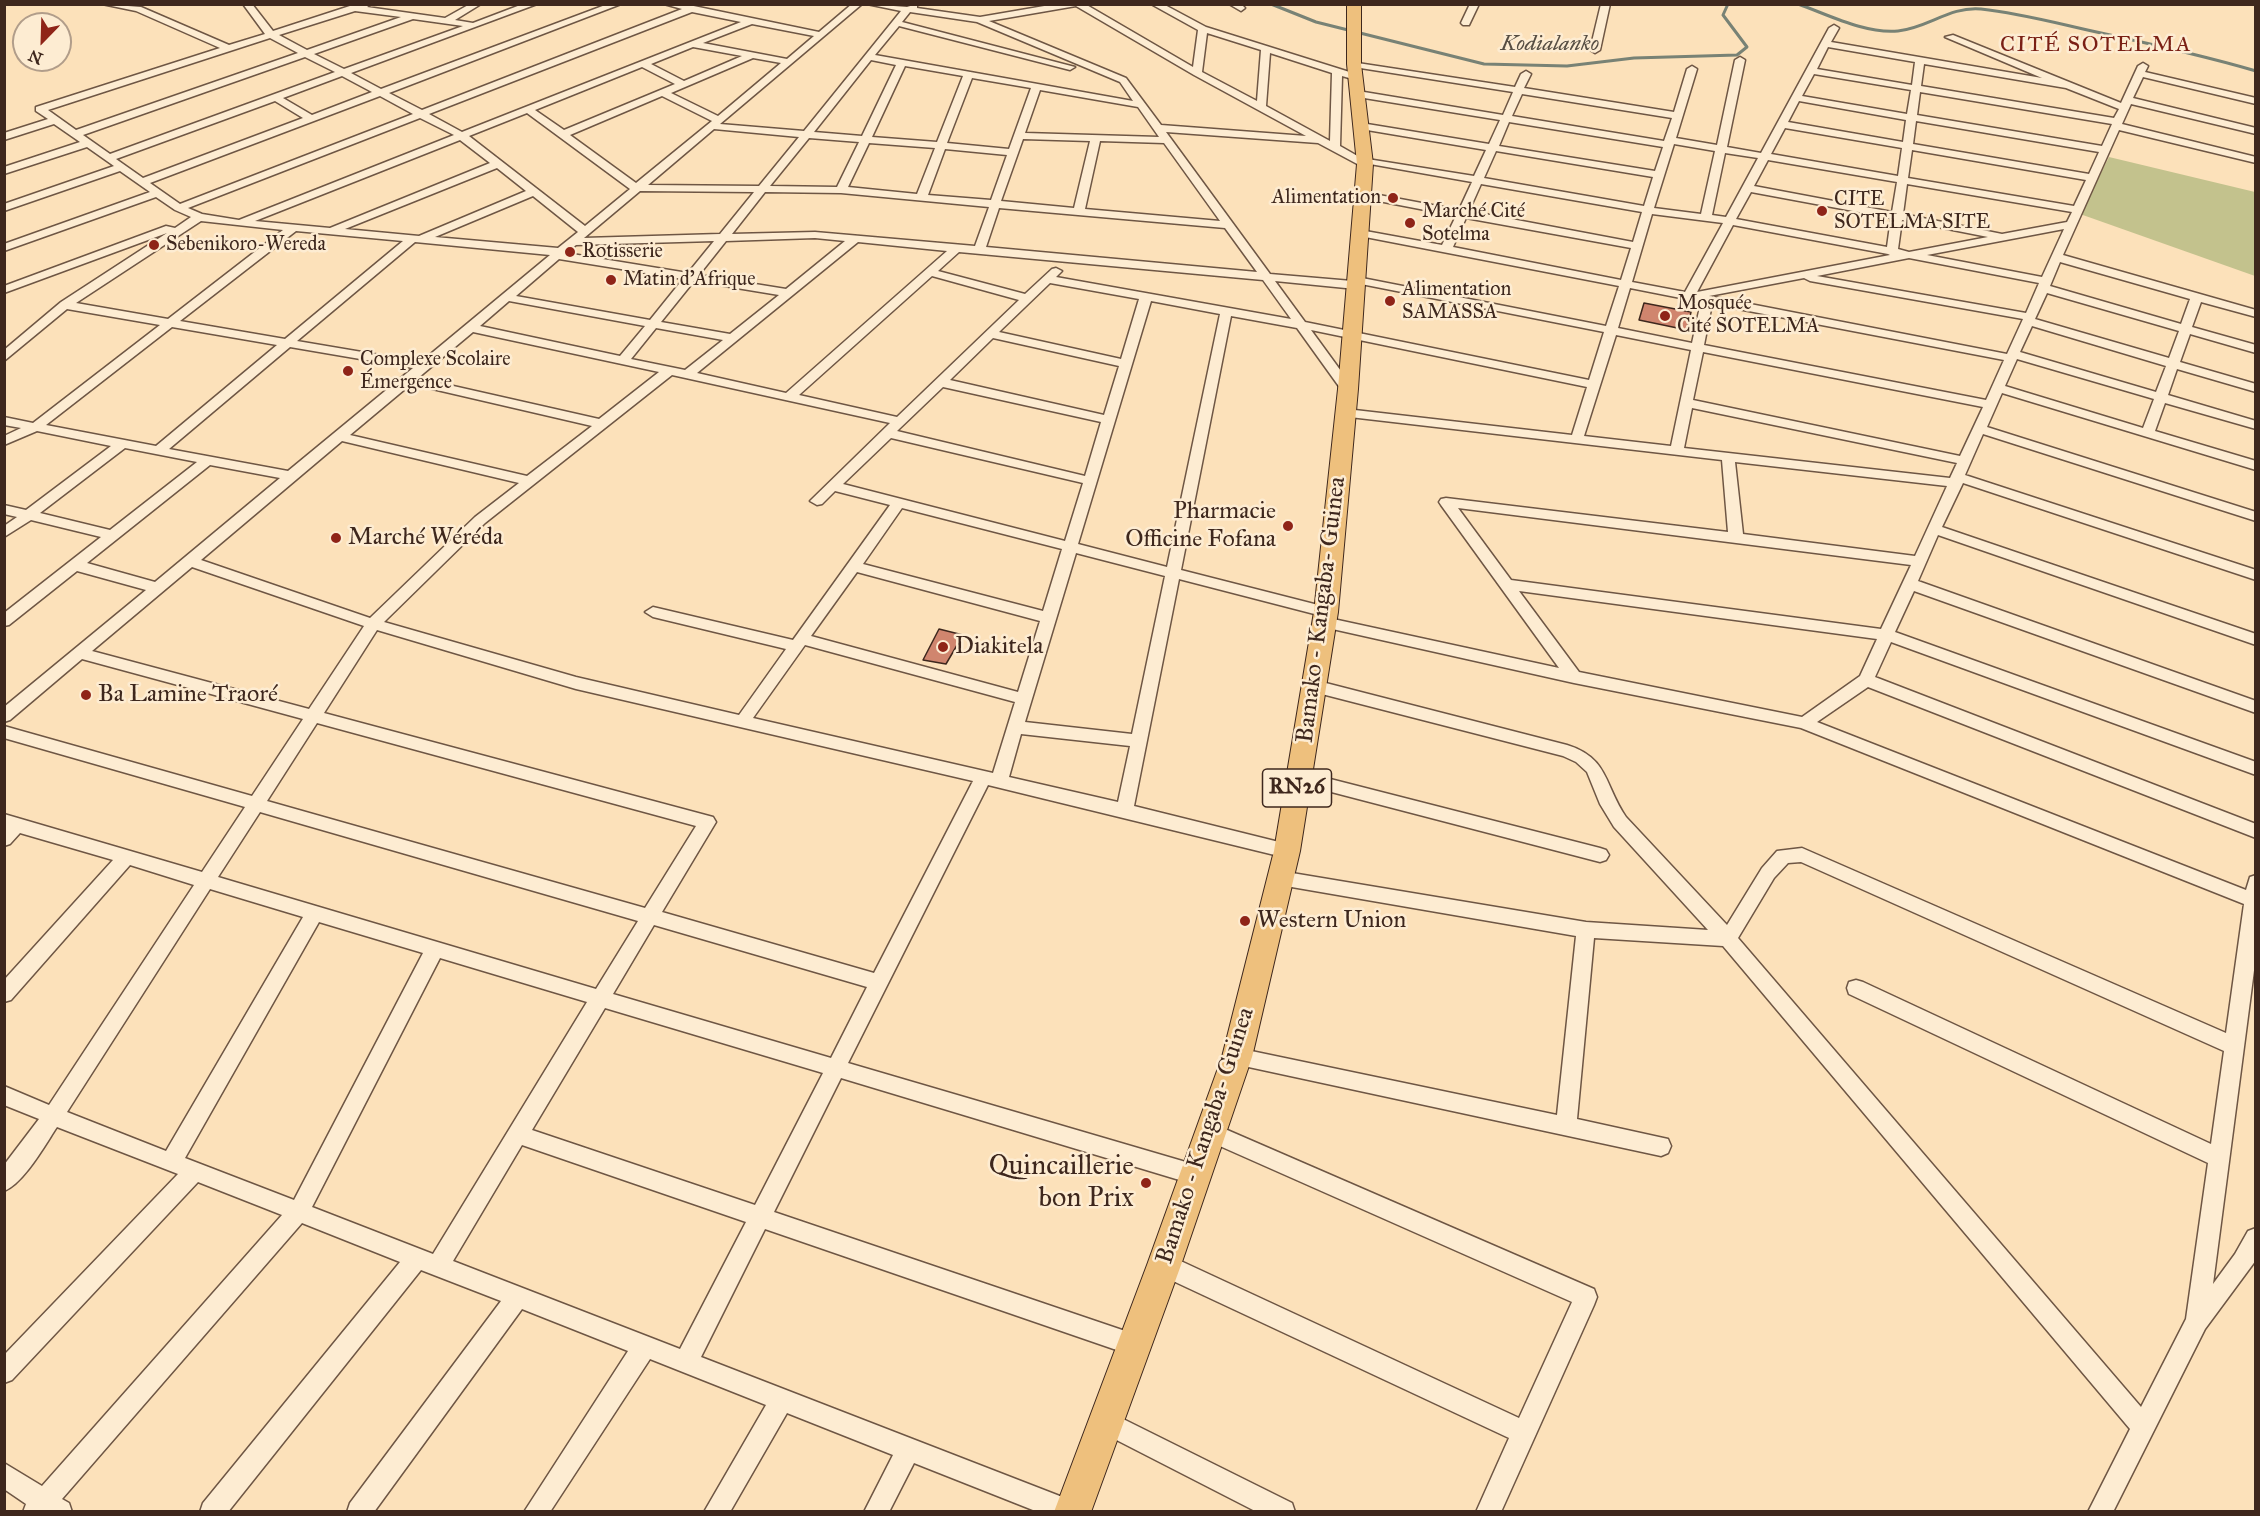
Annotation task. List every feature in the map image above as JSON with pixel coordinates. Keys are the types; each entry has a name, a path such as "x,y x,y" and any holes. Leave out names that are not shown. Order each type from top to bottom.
{"main road":[{"name":"Bamako - Kangaba- Guinea","path":"1071,1512 1164,1265 1237,1057 1287,850 1325,617 1353,334 1365,162 1361,126 1351,76 1354,4"}],"street":[{"path":"106,4 138,9 229,49"},
{"path":"247,4 271,35 461,135 584,231"},
{"path":"333,4 362,6 403,15 476,25"},
{"path":"403,15 421,4"},
{"path":"447,21 477,4"},
{"path":"108,158 533,4"},
{"path":"142,182 380,93 589,11 616,4"},
{"path":"4,716 858,4"},
{"path":"871,4 980,20 1123,80 1302,326 1347,401 1577,439 1957,480 2256,575"},
{"path":"623,361 896,23 907,10 921,4"},
{"path":"980,20 1076,4 1197,74 1365,162 1648,210 1730,221 1909,255 2045,285 2256,349"},
{"path":"1155,4 1203,29 1351,76 1506,118 1765,156 2078,210"},
{"path":"1466,23 1475,4"},
{"path":"1595,50 1606,4"},
{"path":"674,5 821,35"},
{"path":"362,6 40,109 179,208 199,217 239,224 557,253 788,293"},
{"path":"179,208 691,9"},
{"path":"75,134 413,16"},
{"path":"239,224 751,21"},
{"path":"896,23 1123,80"},
{"path":"1689,296 1834,28"},
{"path":"1197,74 1203,29"},
{"path":"1950,37 2067,85 2126,104 2256,131"},
{"path":"692,44 789,62"},
{"path":"1826,44 2067,85"},
{"path":"1261,107 1266,49"},
{"path":"564,134 753,55"},
{"path":"868,57 1141,105"},
{"path":"1706,218 1740,60"},
{"path":"1892,252 1920,60"},
{"path":"841,189 902,63"},
{"path":"643,64 683,84"},
{"path":"1577,439 1692,69"},
{"path":"1804,723 1866,680 2142,70 2256,101"},
{"path":"1811,71 2117,124 2256,160"},
{"path":"1446,250 1526,74"},
{"path":"922,196 968,75"},
{"path":"1351,76 1519,90 1677,116"},
{"path":"1335,147 1351,76"},
{"path":"979,250 1036,87"},
{"path":"663,93 714,123 806,135 1013,152"},
{"path":"275,98 312,118"},
{"path":"1797,98 2105,150"},
{"path":"528,109 636,188 841,189 1228,225"},
{"path":"4,137 56,120"},
{"path":"1782,124 2093,178"},
{"path":"1361,126 1659,175"},
{"path":"1158,128 1323,141"},
{"path":"1019,136 1167,140"},
{"path":"1079,211 1096,138"},
{"path":"4,171 88,143"},
{"path":"330,232 497,164"},
{"path":"4,208 122,167"},
{"path":"1748,188 2008,237"},
{"path":"158,451 416,239 533,192"},
{"path":"4,248 157,193"},
{"path":"1363,195 1637,246"},
{"path":"4,290 199,217"},
{"path":"4,357 65,305 199,217"},
{"path":"1689,296 2072,224"},
{"path":"4,441 35,427 292,228"},
{"path":"1360,233 2012,356 2256,425"},
{"path":"571,242 815,235 1266,276 1357,282 1990,405"},
{"path":"687,375 855,239"},
{"path":"789,397 957,248"},
{"path":"2057,257 2256,314"},
{"path":"817,501 1069,258"},
{"path":"930,272 1027,298"},
{"path":"1798,276 2029,319 2256,388"},
{"path":"1048,279 1353,334 1594,385"},
{"path":"504,297 732,338"},
{"path":"686,1362 879,982 991,779 1015,727 1146,297"},
{"path":"2148,433 2197,297"},
{"path":"1677,451 1707,300"},
{"path":"65,305 422,366"},
{"path":"1125,810 1226,312"},
{"path":"469,327 900,421"},
{"path":"990,334 1125,364"},
{"path":"4,1181 23,1159 52,1116 373,624 480,520 669,371"},
{"path":"407,379 602,424"},
{"path":"940,382 1108,420"},
{"path":"1998,388 2256,466"},
{"path":"1687,403 1965,461"},
{"path":"4,421 291,476"},
{"path":"1980,429 2256,517"},
{"path":"888,432 1090,481"},
{"path":"338,436 530,481"},
{"path":"4,533 122,444"},
{"path":"1728,457 1736,538"},
{"path":"4,621 208,460"},
{"path":"833,486 1173,573 1325,617 1574,677 1804,723 2254,891 2197,1321"},
{"path":"1574,677 1446,502 1920,561"},
{"path":"742,722 899,503"},
{"path":"4,509 113,535"},
{"path":"1935,529 2256,640"},
{"path":"190,561 373,624 576,683 1125,810 1287,850"},
{"path":"75,565 158,588"},
{"path":"854,566 1048,618"},
{"path":"1910,584 2256,707"},
{"path":"1508,585 1887,635 2256,769"},
{"path":"653,612 799,642 1024,699"},
{"path":"80,653 707,822 517,1134 428,1262 212,1512"},
{"path":"1866,680 2256,831"},
{"path":"1314,686 1567,751 1582,758 1594,768 1608,804 1620,822 1728,939 2143,1426"},
{"path":"1015,727 1139,741"},
{"path":"4,732 879,982"},
{"path":"1299,777 1600,855"},
{"path":"9,828 127,857 206,880 1196,1175"},
{"path":"1728,939 1768,873 1783,856 1802,855 2234,1046"},
{"path":"4,994 127,857"},
{"path":"1280,878 1586,930 1728,939"},
{"path":"171,1162 315,913"},
{"path":"1566,1126 1586,930"},
{"path":"4,1475 46,1508 299,1211 435,949"},
{"path":"1856,988 2219,1158"},
{"path":"1237,1057 1661,1146"},
{"path":"4,1095 52,1116 1071,1512"},
{"path":"1211,1132 1586,1297 1488,1512"},
{"path":"517,1134 1134,1345"},
{"path":"4,1372 195,1171"},
{"path":"2100,1512 2197,1321 2249,1265 2256,1238"},
{"path":"1164,1265 1524,1432"},
{"path":"359,1512 518,1297"},
{"path":"536,1512 645,1346"},
{"path":"716,1512 782,1400"},
{"path":"1105,1422 1283,1512"},
{"path":"876,1512 908,1449"}],"shaded area":[{"path":"2109,157 2255,192 2255,276 2080,214"}],"building":[{"name":"Mosquée Cité SOTELMA","path":"1644,303 1691,312 1687,330 1639,320"},
{"name":"Diakitela","path":"939,629 963,635 946,664 923,660"}],"waterway":[{"name":"Kodialanko","path":"1271,4 1316,22 1484,64 1567,66 1634,58 1737,55 1747,47 1723,15 1728,4"},
{"name":"Kodialanko","path":"1798,4 1860,27 1886,31 1909,29 1959,11 1970,9 1995,11 2037,18 2256,71"}],"place":[{"name":"Alimentation","path":"1393,198"},
{"name":"CITE SOTELMA SITE","path":"1822,211"},
{"name":"Marché Cité Sotelma","path":"1410,223"},
{"name":"Sebenikoro-Wereda","path":"154,245"},
{"name":"Rotisserie","path":"570,252"},
{"name":"Matin d'Afrique","path":"611,280"},
{"name":"Alimentation SAMASSA","path":"1390,301"},
{"name":"Mosquée Cité SOTELMA","path":"1665,316"},
{"name":"Complexe Scolaire Émergence","path":"348,371"},
{"name":"Pharmacie Officine Fofana","path":"1288,526"},
{"name":"Marché Wéréda","path":"336,538"},
{"name":"Diakitela","path":"943,647"},
{"name":"Ba Lamine Traoré","path":"86,695"},
{"name":"Western Union","path":"1245,921"},
{"name":"Quincaillerie bon Prix","path":"1146,1183"}],"district":[{"name":"CITÉ SOTELMA","path":"2096,46"}]}
